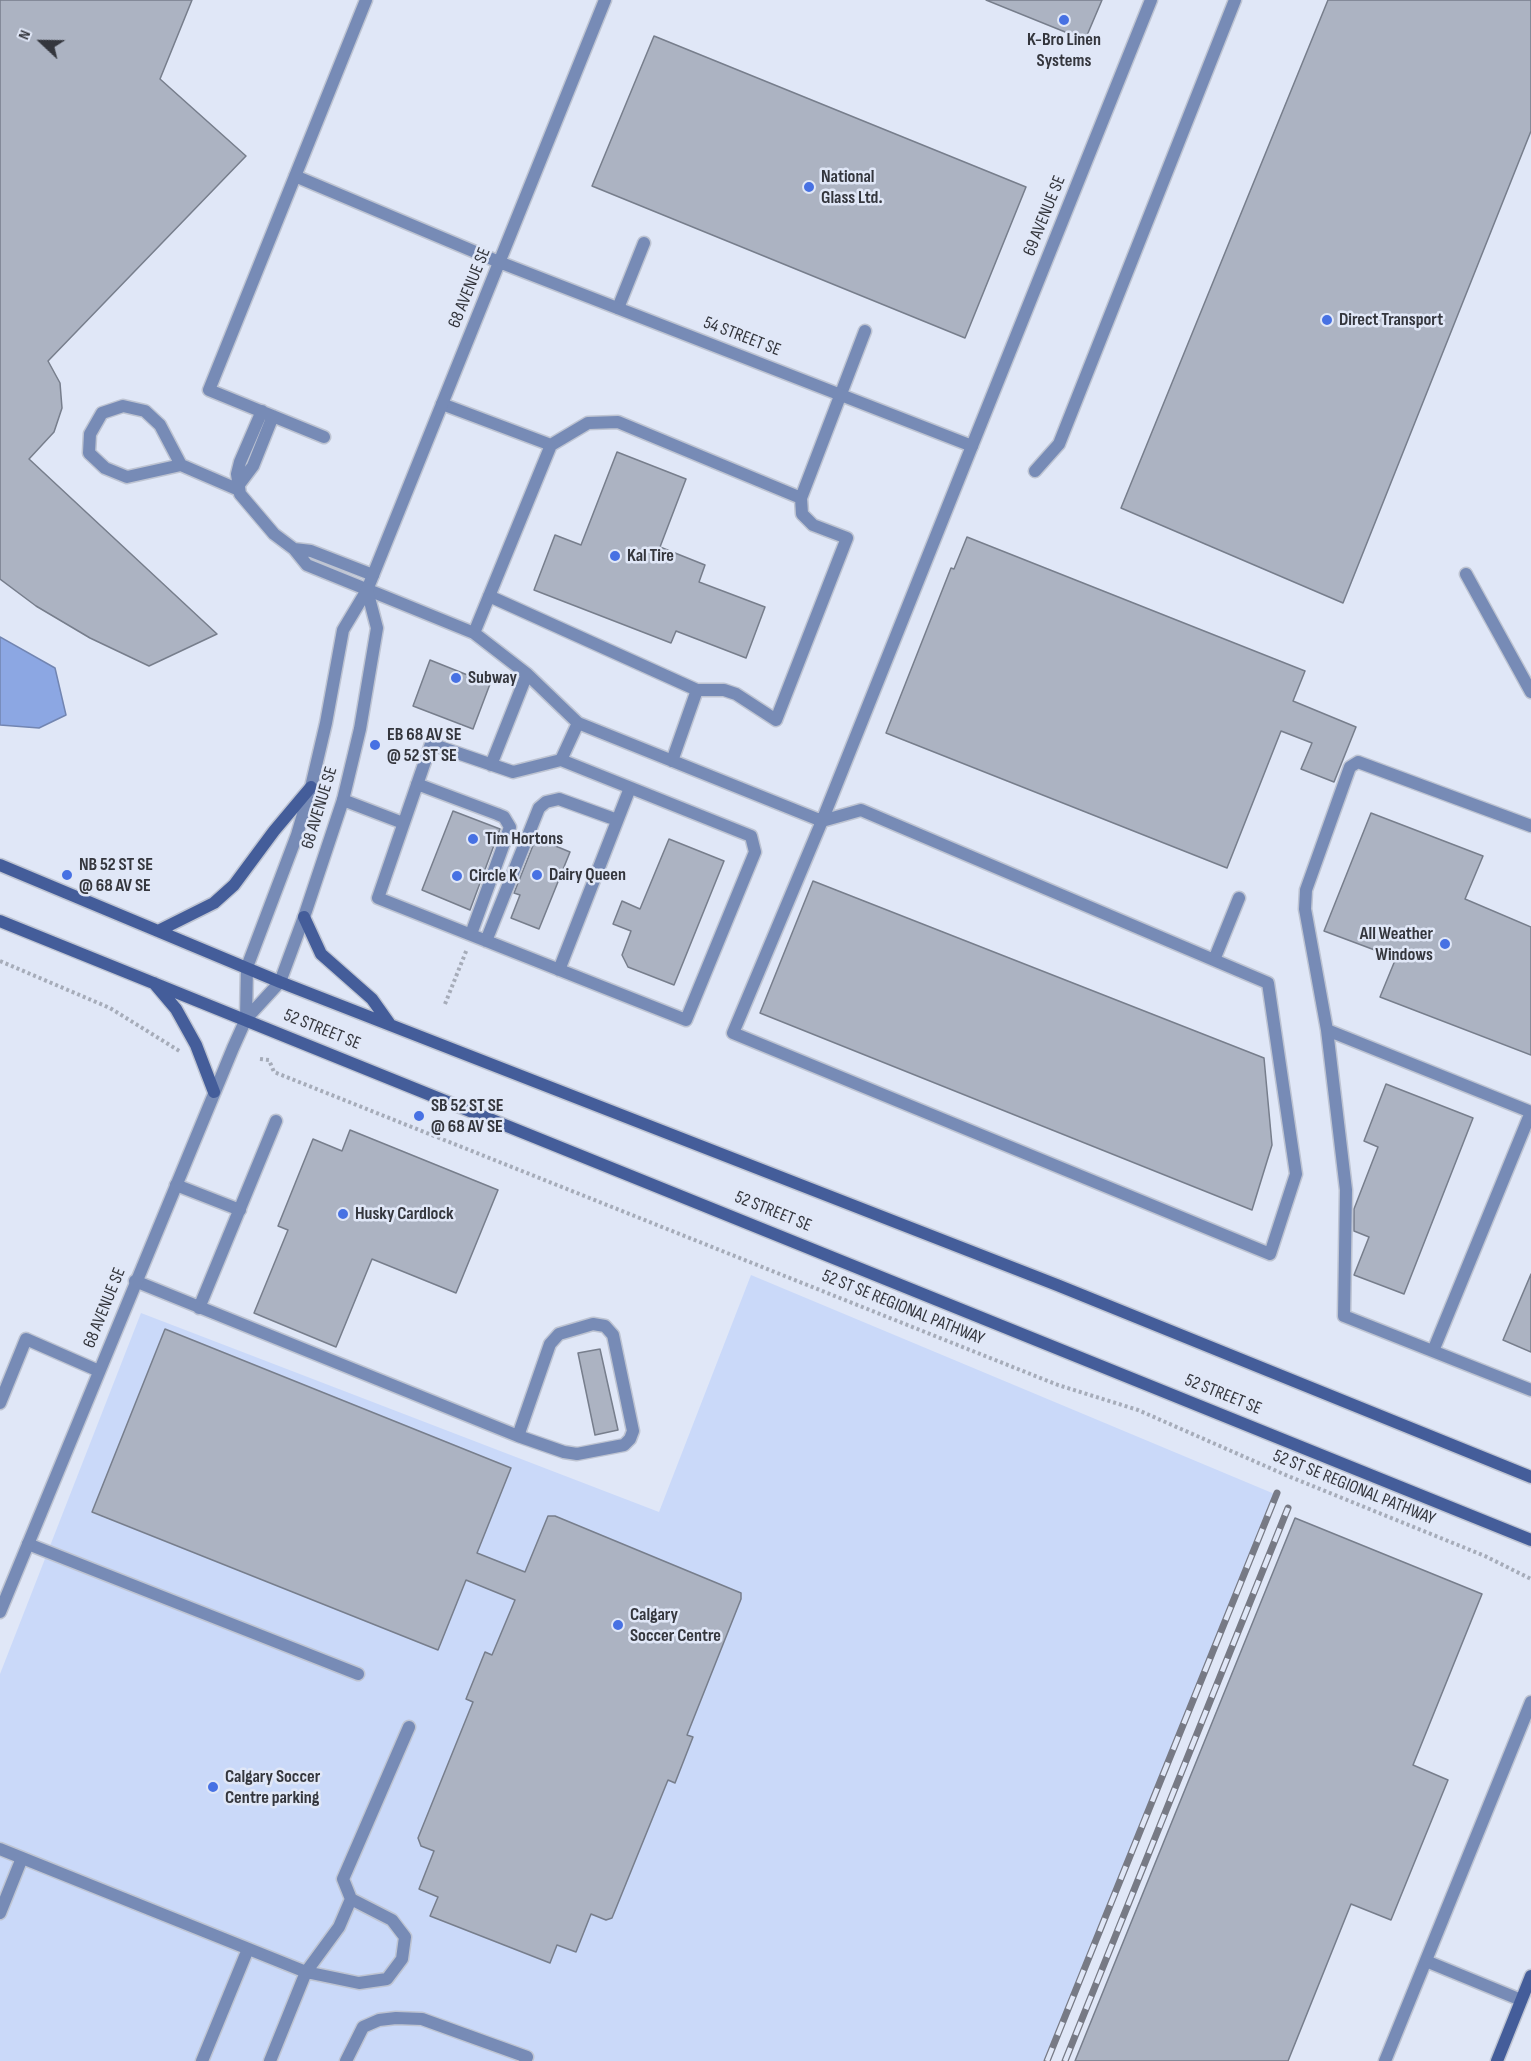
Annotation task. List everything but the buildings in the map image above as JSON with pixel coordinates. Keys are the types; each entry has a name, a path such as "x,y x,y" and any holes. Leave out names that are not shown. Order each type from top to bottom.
{"main road":[{"path":"158,931 214,903 234,885 273,831 311,787"},
{"name":"52 STREET SE","path":"0,865 280,982 1057,1285 1531,1478"},
{"path":"304,917 321,954 372,999 390,1024"},
{"name":"52 STREET SE","path":"0,921 1531,1540"},
{"path":"153,982 176,1009 196,1045 214,1092"},
{"path":"1497,2061 1531,1976"}],"street":[{"path":"324,437 209,390 366,0"},
{"name":"68 AVENUE SE","path":"246,1019 247,967 297,835 311,787 326,723 343,630 368,590 605,0"},
{"name":"69 AVENUE SE","path":"1151,0 822,821 733,1033 1270,1254 1296,1174 1268,983 1214,960"},
{"path":"1035,471 1059,444 1235,0"},
{"name":"54 STREET SE","path":"296,176 499,262 972,446"},
{"path":"618,308 644,243"},
{"path":"489,596 697,690 724,690 736,693 776,720 846,538 813,525 802,514 801,498 865,331"},
{"path":"442,404 551,445"},
{"path":"181,465 160,425 145,411 123,406 102,413 90,434 89,453 105,468 127,477 181,465 239,488"},
{"path":"268,414 240,462 239,488 243,501 282,542 294,549 307,565 474,633 527,674 579,723 822,821 861,810 1214,960 1239,898"},
{"path":"474,633 551,445 588,423 618,422 801,498"},
{"path":"294,549 311,551 373,575"},
{"path":"1466,574 1531,692"},
{"name":"68 AVENUE SE","path":"0,1612 214,1092 246,1019 280,982 304,917 343,800 360,729 377,628 368,590"},
{"path":"491,765 527,674"},
{"path":"672,760 697,690"},
{"path":"561,760 579,723"},
{"path":"431,744 513,772 561,760 751,836 755,852 686,1020 378,898 431,744"},
{"path":"1531,826 1358,762 1350,766 1306,890 1305,909 1327,1030 1346,1190 1344,1316 1531,1390"},
{"path":"417,784 497,814 510,827 471,935"},
{"path":"559,970 630,788"},
{"path":"486,940 539,808 546,802 559,799 617,820"},
{"path":"343,800 403,823"},
{"path":"1327,1030 1531,1112 1433,1351"},
{"path":"200,1308 276,1121"},
{"path":"176,1185 240,1210"},
{"path":"135,1281 518,1436 564,1452 577,1454 618,1447 630,1439 633,1431 613,1335 605,1326 593,1324 559,1334 550,1344 518,1436"},
{"path":"0,1403 26,1339 99,1371"},
{"path":"28,1544 358,1674"},
{"path":"1385,2061 1531,1702"},
{"path":"0,1849 306,1972 359,1983 387,1978 402,1959 405,1937 392,1920 351,1899 343,1879 409,1727"},
{"path":"0,1913 22,1858"},
{"path":"270,2061 306,1972 339,1927 351,1899"},
{"path":"202,2061 248,1949"},
{"path":"1426,1961 1521,2000"},
{"path":"346,2061 363,2027 379,2020 396,2018 422,2019 527,2057 525,2061"}],"path":[{"path":"445,1004 471,935"},
{"path":"0,961 101,1003 182,1052"},
{"name":"52 ST SE REGIONAL PATHWAY","path":"260,1059 269,1060 274,1072 1004,1364 1138,1410 1288,1476 1485,1556 1531,1579"}],"shaded area":[{"path":"751,1275 1277,1495 1050,2061 0,2061 0,1674 141,1313 659,1512"}],"water":[{"path":"0,637 55,668 66,715 39,728 0,725"}],"railway":[{"path":"1047,2061 1277,1493"},
{"path":"1065,2061 1288,1508"}],"place":[{"name":"K-Bro Linen Systems","path":"1064,20"},
{"name":"National Glass Ltd.","path":"809,187"},
{"name":"Direct Transport","path":"1327,320"},
{"name":"Kal Tire","path":"615,556"},
{"name":"Subway","path":"456,678"},
{"name":"EB 68 AV SE @ 52 ST SE","path":"375,745"},
{"name":"Tim Hortons","path":"473,839"},
{"name":"NB 52 ST SE @ 68 AV SE","path":"67,875"},
{"name":"Dairy Queen","path":"537,875"},
{"name":"Circle K","path":"457,876"},
{"name":"All Weather Windows","path":"1445,944"},
{"name":"SB 52 ST SE @ 68 AV SE","path":"419,1116"},
{"name":"Husky Cardlock","path":"343,1214"},
{"name":"Calgary Soccer Centre","path":"618,1625"},
{"name":"Calgary Soccer Centre parking","path":"213,1787"}]}
